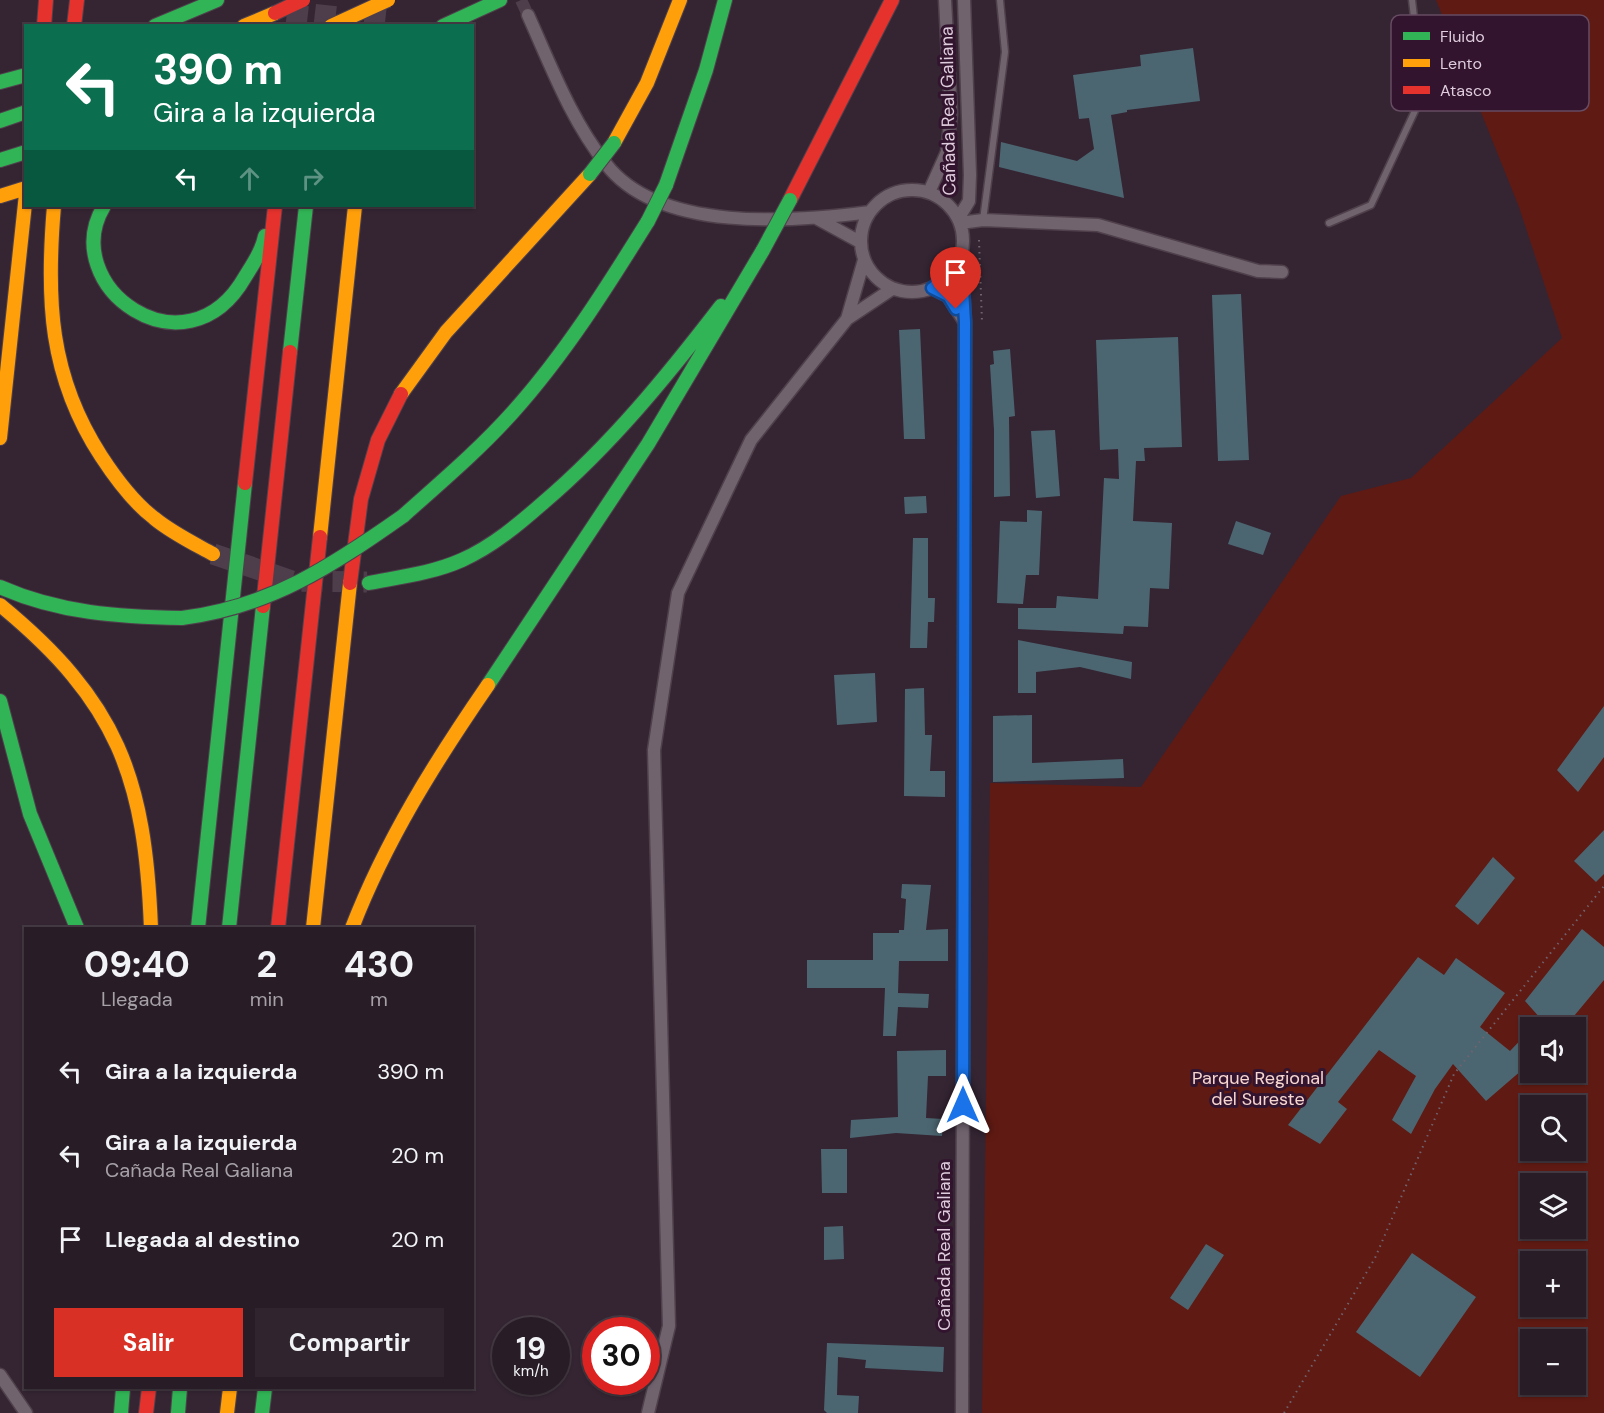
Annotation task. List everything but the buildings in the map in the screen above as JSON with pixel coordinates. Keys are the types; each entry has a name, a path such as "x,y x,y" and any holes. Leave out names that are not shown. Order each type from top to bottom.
{"main road":[{"path":"44,24 46,0"},
{"path":"74,24 77,0"},
{"path":"159,24 217,0"},
{"path":"249,24 303,0"},
{"path":"335,24 388,0"},
{"path":"446,24 500,0"},
{"path":"313,927 353,558 361,499 378,440 404,388 446,332 590,174 614,143 647,83 680,0"},
{"path":"6,590 64,609 121,618 182,618 230,610 301,582 351,552 403,516 463,462 513,411 595,306 648,221 666,185 693,112 719,29 725,0"},
{"path":"352,927 360,903 388,846 432,767 603,514 717,335 790,200 892,0"},
{"path":"0,82 24,76"},
{"path":"0,121 21,114"},
{"path":"4,195 24,189"},
{"path":"0,438 25,207"},
{"path":"54,207 48,285 54,349 69,400 90,442 119,482 160,523 213,554"},
{"path":"103,207 98,216 93,246 106,286 134,311 164,323 198,321 234,297 263,247 273,207"},
{"path":"198,927 273,207"},
{"path":"229,927 306,207"},
{"path":"279,927 355,207"},
{"path":"369,583 420,574 462,560 502,537 570,481 648,400 763,250"},
{"path":"0,604 65,664 102,713 129,770 145,830 151,927"},
{"path":"0,701 30,814 76,927"},
{"path":"121,1413 123,1389"},
{"path":"146,1413 149,1389"},
{"path":"178,1413 180,1389"},
{"path":"227,1413 230,1389"},
{"path":"262,1413 265,1389"}],"street":[{"name":"Cañada Real Galiana","path":"959,221 969,201 970,175 964,0"},
{"name":"Cañada Real Galiana","path":"929,192 947,152 951,114 945,1"},
{"path":"528,15 578,124 607,166 632,188 678,210 726,217 818,219 870,212"},
{"path":"902,190 929,192 946,203 959,221 963,244 961,256 954,270 932,288 919,292 892,289 875,277 864,260 860,242 862,226 878,202 902,190"},
{"path":"818,219 860,242"},
{"path":"959,221 1098,225 1258,271 1282,272"},
{"name":"Cañada Real Galiana","path":"961,256 965,322 962,1413"},
{"path":"846,319 864,260"},
{"path":"932,288 948,296 965,322"},
{"path":"648,1413 669,1326 654,750 678,593 751,440 846,319 892,289"},
{"path":"0,1375 26,1413"}],"lane":[{"path":"983,220 1005,52 1000,0"},
{"path":"1412,0 1414,15"},
{"path":"1329,223 1371,205 1415,111"}],"path":[{"path":"980,240 982,322"},
{"path":"1284,1413 1375,1258 1454,1074 1604,886"}],"green space":[{"name":"Parque Regional del Sureste","path":"1436,0 1604,0 1604,1413 982,1413 990,783 1141,787 1341,496 1411,478 1562,338 1519,207 1481,111 1589,111 1589,15 1442,15"}],"tunnel":[{"path":"296,24 299,0"},
{"path":"324,24 327,0"},
{"path":"374,24 377,0"},
{"path":"521,0 528,15"},
{"path":"213,554 292,581 367,582"}],"traffic: fast":[{"path":"160,24 217,0"},
{"path":"447,24 500,0"},
{"path":"666,185 706,70 725,0"},
{"path":"0,82 24,76"},
{"path":"0,121 24,113"},
{"path":"590,174 614,143"},
{"path":"0,160 24,153"},
{"path":"648,221 666,185"},
{"path":"763,250 790,200"},
{"path":"104,207 94,236 97,265 112,291 134,310 162,321 191,321 220,307 245,277 265,236"},
{"path":"290,352 306,207"},
{"path":"403,516 487,440 532,390 585,320 648,221"},
{"path":"488,685 648,444 763,250"},
{"path":"369,583 416,574 462,560 495,541 515,526 569,480 615,433 659,384 721,306"},
{"path":"198,927 245,483"},
{"path":"182,618 214,613 244,604 299,582 403,516"},
{"path":"0,587 44,603 90,612 182,618"},
{"path":"229,927 263,606"},
{"path":"0,701 30,814 77,927"},
{"path":"121,1413 123,1389"},
{"path":"178,1413 180,1389"},
{"path":"262,1413 265,1389"}],"traffic: slow":[{"path":"335,24 388,0"},
{"path":"614,143 647,83 680,0"},
{"path":"249,24 275,13"},
{"path":"401,394 446,332 590,174"},
{"path":"0,196 24,189"},
{"path":"0,438 25,207"},
{"path":"54,207 51,273 55,336 61,366 84,426 101,456 125,490 139,505 183,538 213,554"},
{"path":"320,537 355,207"},
{"path":"313,927 350,583"},
{"path":"0,605 73,675 98,710 118,746 132,785 141,827 148,875 151,927"},
{"path":"352,927 380,864 413,802 488,685"},
{"path":"227,1413 230,1389"}],"traffic: jam":[{"path":"44,24 46,0"},
{"path":"74,24 77,0"},
{"path":"275,13 303,0"},
{"path":"790,200 892,0"},
{"path":"245,483 275,207"},
{"path":"263,606 290,352"},
{"path":"350,583 361,499 378,440 401,394"},
{"path":"278,927 320,537"},
{"path":"146,1413 149,1389"}],"route":[{"path":"956,309 948,296 932,288 945,280 954,270 961,256 965,322 963,1105"}]}
